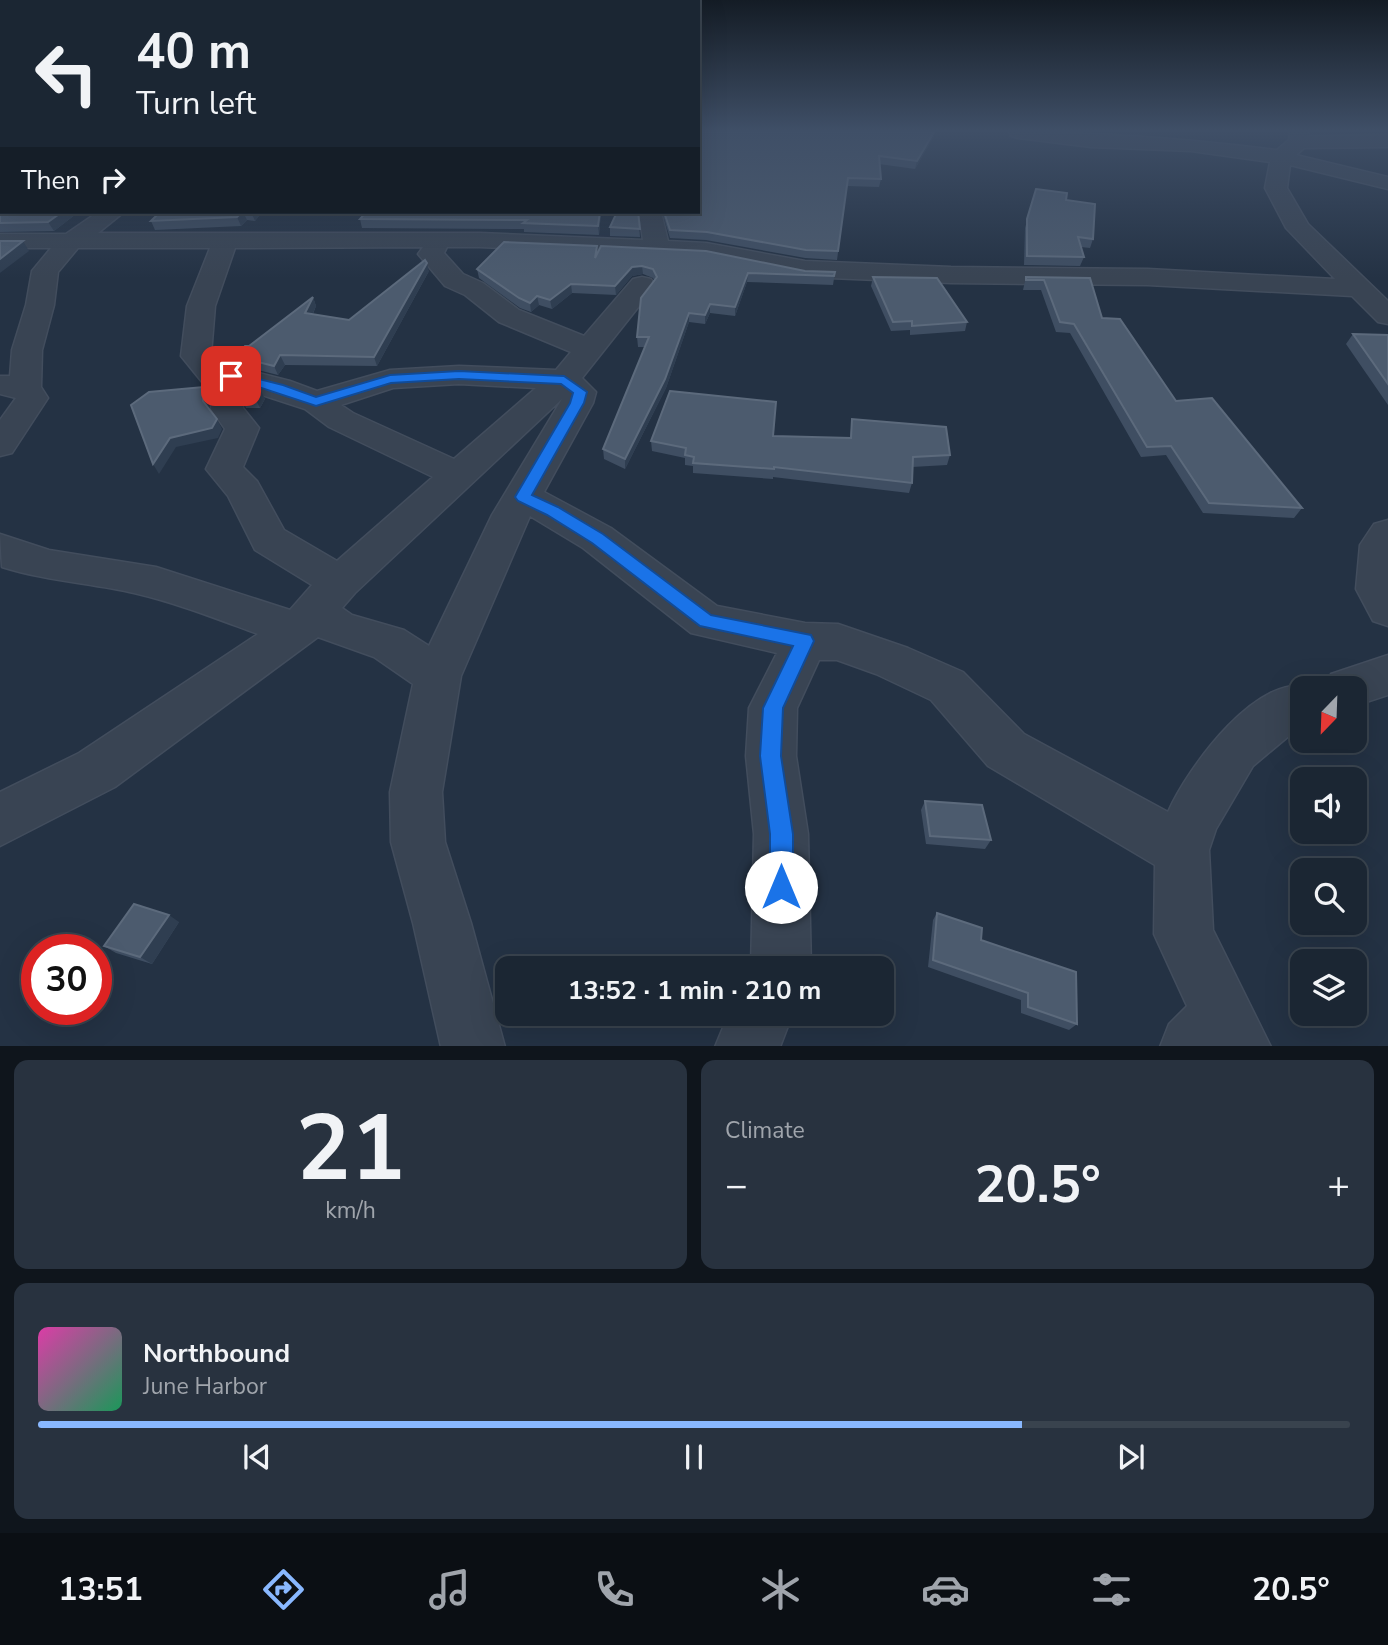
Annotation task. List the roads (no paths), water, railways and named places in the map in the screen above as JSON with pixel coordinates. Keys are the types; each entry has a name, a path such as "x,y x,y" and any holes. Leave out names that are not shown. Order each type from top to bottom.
{"street":[{"path":"1278,181 1276,188 1298,228 1388,316"},
{"path":"0,445 32,398 12,386 27,351 40,305 45,271 71,241 110,214"},
{"path":"650,214 657,249"},
{"path":"0,242 226,239 468,254 480,240 718,251 806,269 951,275 1148,277 1358,288"},
{"path":"226,239 201,306 196,356 227,391 227,409 242,428 224,469 244,490 269,540 318,608 339,629 388,643 438,676"},
{"path":"440,253 454,280 474,289 577,364 580,392 577,403 511,514 438,676 416,792 418,842 473,1046"},
{"path":"0,820 97,769 318,608 577,364 642,285"},
{"path":"316,402 390,379 577,364"},
{"path":"208,370 279,388 316,402 341,420 458,475"},
{"path":"523,497 553,511 597,538 706,621 805,641 838,642 892,661 947,686 1006,750 1182,850"},
{"path":"1388,534 1380,545 1377,590 1388,609"},
{"path":"0,549 40,565 120,574 184,589 318,608"},
{"path":"781,956 782,834 771,756 773,708 805,641"},
{"path":"1367,682 1388,675"},
{"path":"1218,1035 1184,934 1182,850 1192,819 1235,750 1281,711 1290,708"},
{"path":"747,1046 756,1026"}]}
